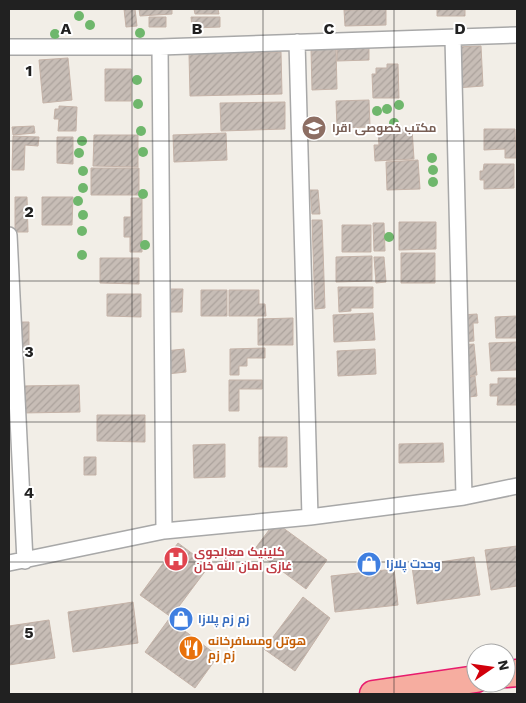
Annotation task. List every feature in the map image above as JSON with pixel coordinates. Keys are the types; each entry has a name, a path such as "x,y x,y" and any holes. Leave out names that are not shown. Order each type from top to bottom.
{"highway":[{"path":"373,694 466,680"}],"street":[{"path":"9,47 160,47 517,35"},
{"path":"453,38 464,497"},
{"path":"296,42 310,517"},
{"path":"160,47 164,531"},
{"path":"9,235 25,561"},
{"path":"9,563 164,531 310,517 464,497 517,486"}],"building":[{"path":"124,9 135,9 137,26 126,27"},
{"path":"139,9 172,9 172,14 140,16"},
{"path":"194,9 218,9 219,14 195,14"},
{"path":"386,9 386,25 345,26 344,10"},
{"path":"437,9 465,9 465,16 437,16"},
{"path":"149,17 166,17 166,27 149,27"},
{"path":"191,17 220,17 220,27 192,28"},
{"path":"481,46 483,86 456,88 454,47"},
{"path":"369,48 369,60 337,61 337,49"},
{"path":"311,49 336,49 337,89 312,90"},
{"path":"281,52 282,94 190,96 189,54"},
{"path":"68,58 72,100 43,103 39,60"},
{"path":"387,64 398,64 399,98 373,98 372,74 376,74 376,68 387,68"},
{"path":"105,69 131,69 131,101 105,101"},
{"path":"369,100 370,127 337,128 336,101"},
{"path":"285,102 285,129 221,131 220,103"},
{"path":"59,106 77,107 76,131 58,131 59,119 54,119 55,109 59,109"},
{"path":"34,126 35,133 13,135 12,127"},
{"path":"412,129 414,159 375,161 374,145 379,145 378,131"},
{"path":"484,129 515,129 516,158 505,158 505,149 484,150"},
{"path":"226,133 227,160 174,162 173,135"},
{"path":"94,135 138,135 138,167 93,166"},
{"path":"13,136 39,137 38,146 25,145 24,170 12,170"},
{"path":"57,137 73,137 73,164 57,163"},
{"path":"418,160 420,189 387,190 386,162"},
{"path":"484,164 514,164 514,188 484,189 484,180 480,180 480,171 483,171"},
{"path":"91,168 139,168 139,195 91,195"},
{"path":"310,190 318,190 320,214 312,214"},
{"path":"15,197 27,197 28,232 15,232"},
{"path":"42,197 73,197 72,225 42,225"},
{"path":"131,198 142,198 142,252 130,252 130,237 124,237 124,217 131,217"},
{"path":"312,220 322,220 325,308 315,309"},
{"path":"399,222 436,222 436,249 399,250"},
{"path":"373,223 384,223 385,251 374,251"},
{"path":"342,225 371,225 371,252 342,252"},
{"path":"401,253 435,253 435,283 401,283"},
{"path":"372,256 372,281 336,282 336,257"},
{"path":"374,257 384,257 386,282 376,283"},
{"path":"100,258 139,258 139,284 100,283"},
{"path":"338,287 373,287 373,308 351,308 351,311 339,312"},
{"path":"169,289 183,289 182,312 168,312"},
{"path":"201,290 227,290 227,316 201,316"},
{"path":"229,290 259,290 259,304 265,304 266,316 229,316"},
{"path":"107,294 141,294 141,317 107,316"},
{"path":"373,313 375,340 334,342 333,315"},
{"path":"477,314 478,323 473,323 474,341 462,342 461,315"},
{"path":"517,316 517,338 496,338 495,317"},
{"path":"293,318 293,345 258,345 258,319"},
{"path":"20,322 29,322 29,354 20,354"},
{"path":"517,342 517,370 491,371 489,343"},
{"path":"474,344 477,375 464,376 462,345"},
{"path":"265,348 265,358 247,358 247,366 239,366 239,375 230,375 230,349"},
{"path":"184,349 186,372 167,374 165,351"},
{"path":"375,349 376,374 338,376 337,351"},
{"path":"475,376 477,396 469,397 468,377"},
{"path":"498,378 517,378 517,405 497,405 498,396 490,396 490,384 498,384"},
{"path":"229,380 262,380 262,389 239,389 239,411 229,411"},
{"path":"79,385 80,412 22,413 22,386"},
{"path":"97,415 145,415 145,442 97,441"},
{"path":"259,437 287,437 287,467 259,467"},
{"path":"443,443 444,462 399,463 399,444"},
{"path":"225,444 225,477 194,478 193,445"},
{"path":"84,457 96,457 96,475 84,475"},
{"path":"275,522 327,560 306,589 254,550"},
{"path":"178,543 209,566 171,617 140,595"},
{"path":"517,546 517,586 491,590 485,550"},
{"path":"474,557 480,595 417,604 412,566"},
{"path":"394,569 398,605 335,612 331,576"},
{"path":"303,597 330,618 295,671 264,649"},
{"path":"133,602 138,643 73,652 68,612"},
{"path":"169,619 218,656 195,688 145,652"},
{"path":"49,620 55,658 9,665 9,626"}],"place":[{"name":"مکتب خصوصی اقرا","path":"314,128"},
{"name":"کلینیک معالجوی غازی امان الله خان","path":"176,559"},
{"name":"وحدت پلازا","path":"369,564"},
{"name":"زم زم پلازا","path":"181,619"},
{"name":"هوتل ومسافرخانه زم زم","path":"191,648"}]}
